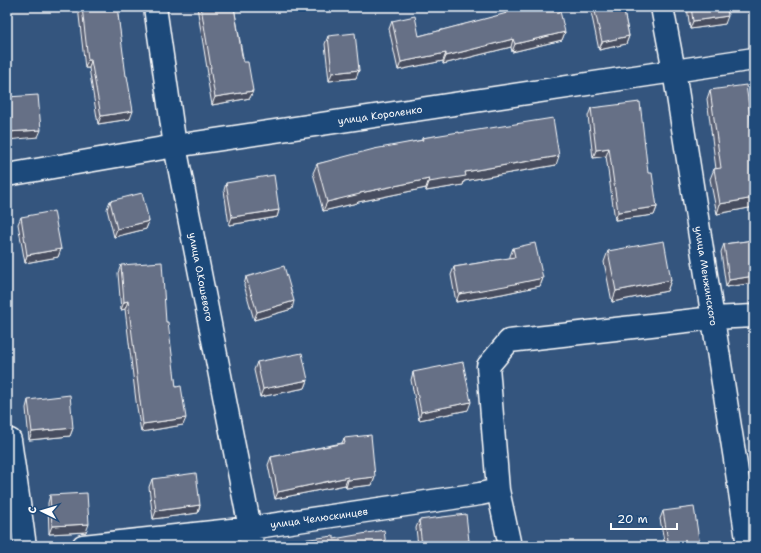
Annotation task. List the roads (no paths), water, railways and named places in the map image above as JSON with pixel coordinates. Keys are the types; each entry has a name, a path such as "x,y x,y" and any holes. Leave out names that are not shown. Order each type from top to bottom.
{"street":[{"name":"улица О.Кошевого","path":"155,7 175,146 251,537"},
{"name":"улица Менжинского","path":"662,7 674,71 748,546"},
{"name":"улица Короленко","path":"7,175 175,146 754,59"},
{"path":"510,546 498,490 488,366 509,341 713,318 754,316"},
{"path":"7,440 10,440 25,546"},
{"name":"улица Челюскинцев","path":"83,546 251,537 498,490"}]}
